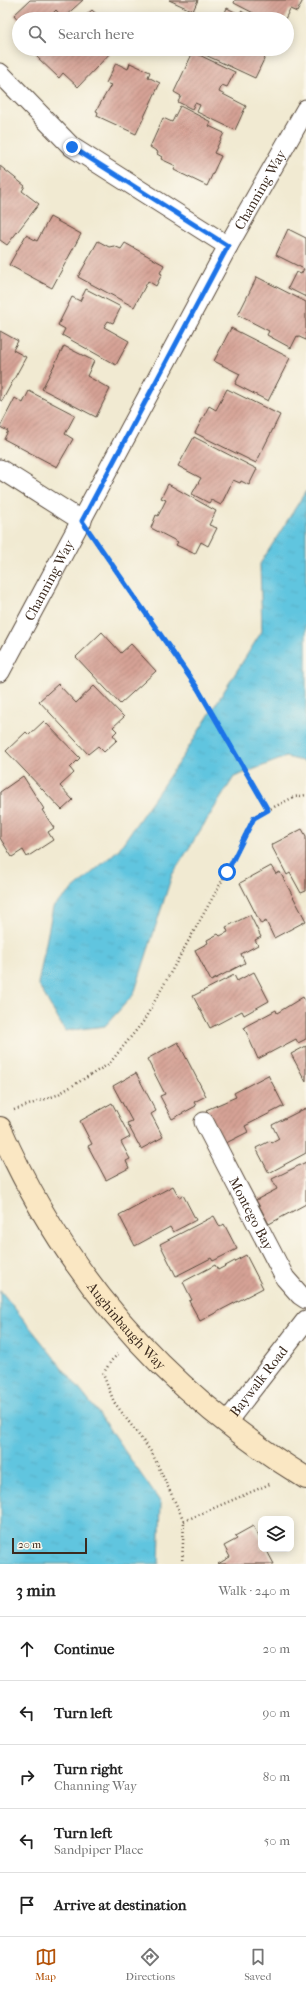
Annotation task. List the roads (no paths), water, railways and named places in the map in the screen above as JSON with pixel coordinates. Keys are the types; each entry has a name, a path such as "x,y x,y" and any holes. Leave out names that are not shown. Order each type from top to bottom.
{"main road":[{"name":"Aughinbaugh Way","path":"4,1120 15,1163 46,1219 81,1273 135,1338 180,1384 226,1423 302,1476"}],"street":[{"path":"0,73 72,147 228,246"},
{"name":"Channing Way","path":"0,672 228,246 306,109"},
{"path":"0,469 82,521"},
{"name":"Montego Bay","path":"204,1122 285,1278 300,1295 306,1298"},
{"name":"Baywalk Road","path":"226,1423 306,1320"}],"water":[{"path":"306,491 306,762 286,757 234,777 172,875 134,994 105,1026 65,1031 38,984 53,907 119,849 185,753 262,631 260,564"},
{"path":"0,1290 96,1410 161,1503 159,1564 0,1564"}]}
